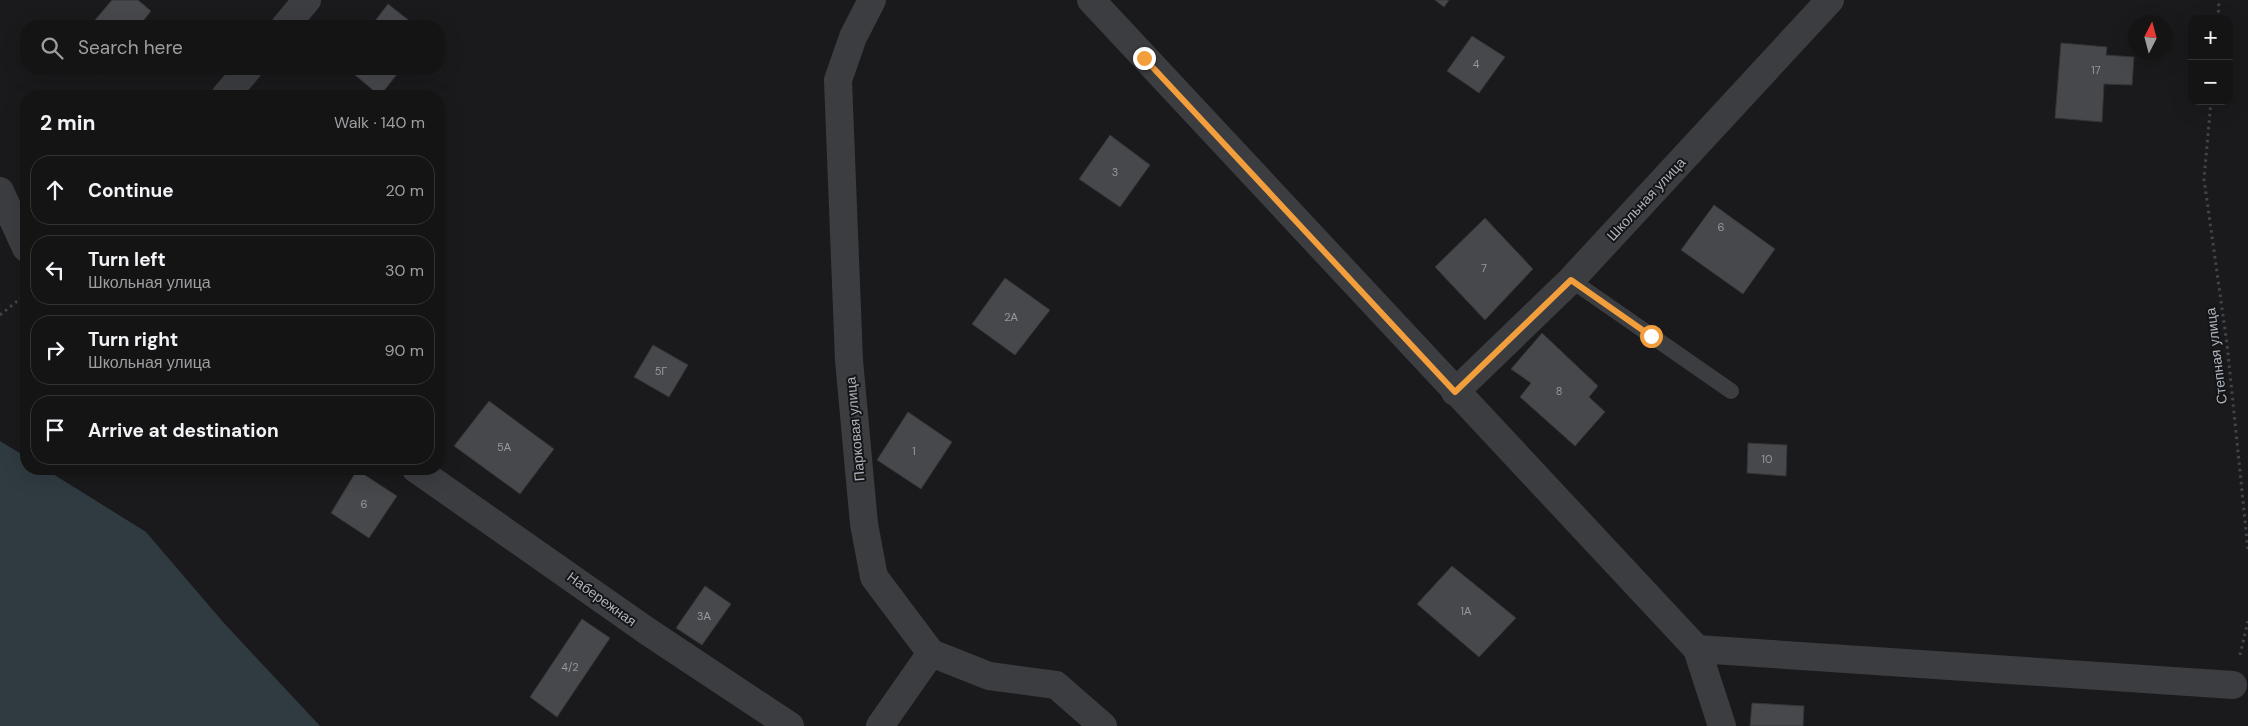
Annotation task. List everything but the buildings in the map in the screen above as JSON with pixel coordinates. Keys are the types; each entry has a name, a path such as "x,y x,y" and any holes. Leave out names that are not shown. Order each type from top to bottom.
{"street":[{"path":"290,20 307,0"},
{"name":"Парковая улица","path":"872,0 853,37 838,80 849,360 862,505 874,577 931,653"},
{"path":"1090,0 1697,649 1722,726"},
{"name":"Школьная улица","path":"1455,392 1571,280 1830,0"},
{"path":"230,90 243,75"},
{"path":"0,191 20,235"},
{"name":"Набережная","path":"425,475 647,630 790,726"},
{"path":"1697,649 2233,685"},
{"path":"880,726 931,653 989,676 1056,685 1103,726"}],"lane":[{"path":"1571,280 1731,391"}],"path":[{"path":"2218,15 2220,0"},
{"name":"Степная улица","path":"2211,105 2204,179 2227,344 2248,550"},
{"path":"0,315 20,299"}],"shaded area":[{"path":"0,441 20,453 20,475 55,475 146,532 223,622 320,726 0,726"}],"route":[{"path":"1144,58 1455,392 1571,280 1651,336"}]}
